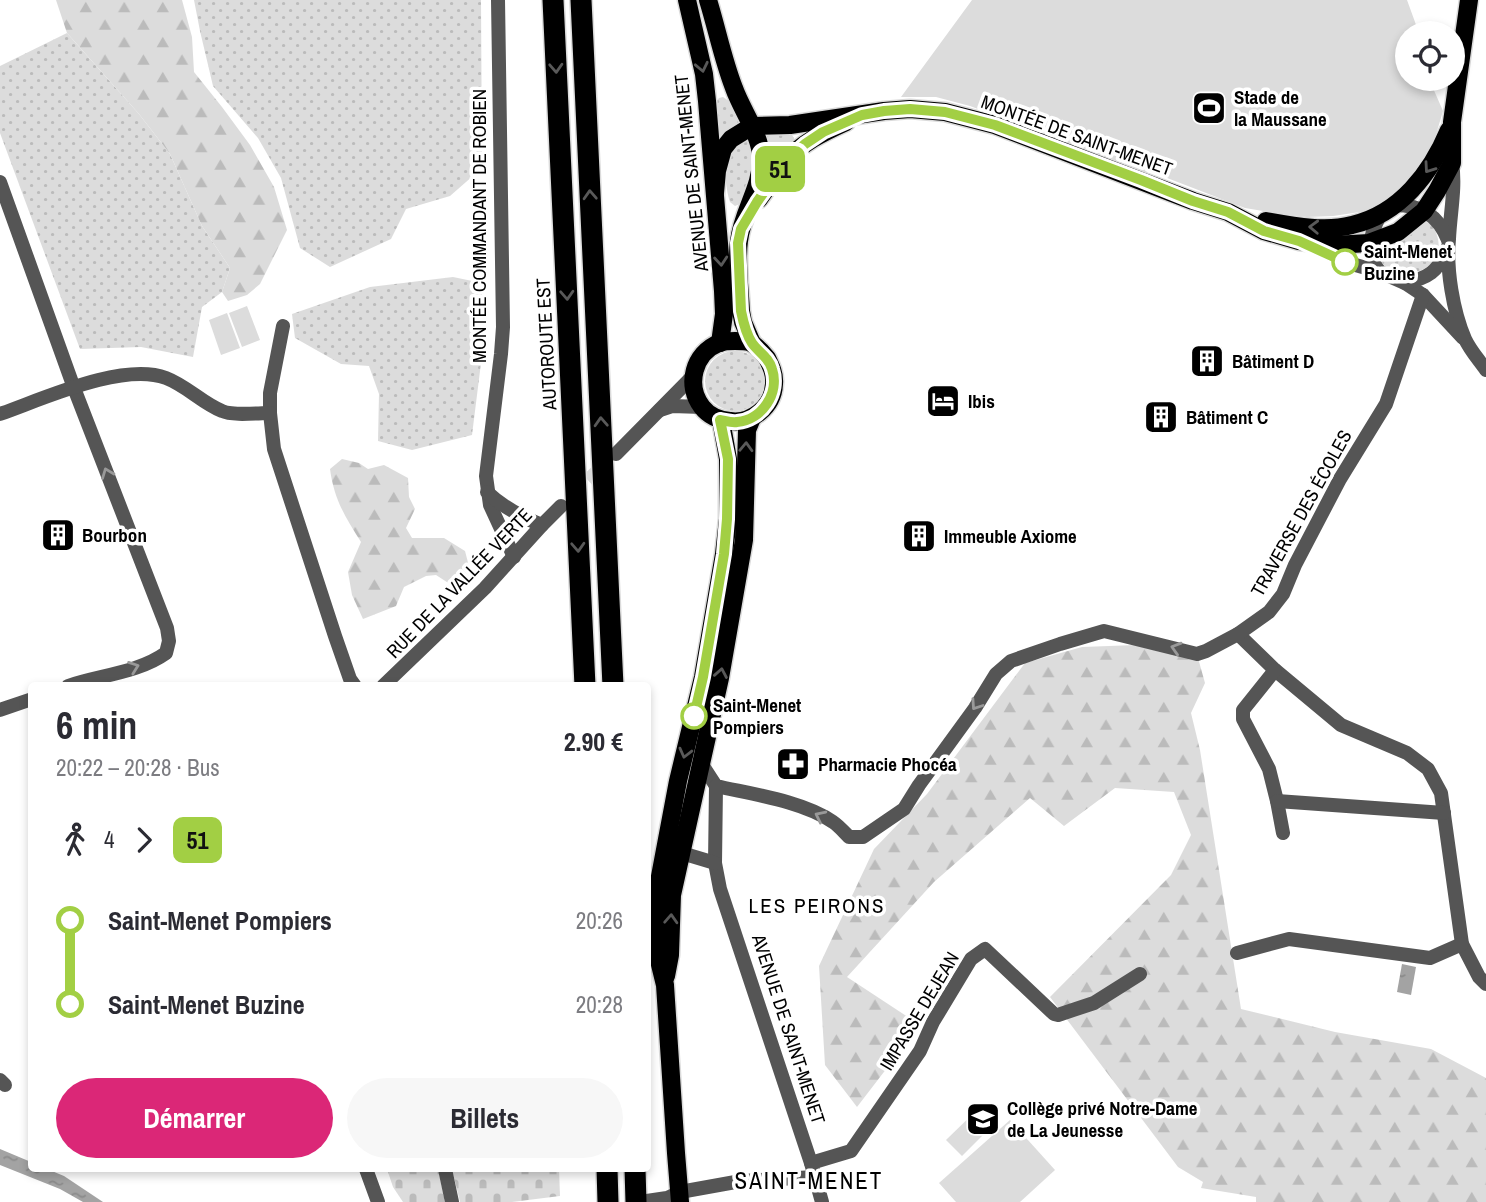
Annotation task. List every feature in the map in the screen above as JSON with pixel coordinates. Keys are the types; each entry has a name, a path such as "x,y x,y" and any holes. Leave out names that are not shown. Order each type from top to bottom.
{"highway":[{"name":"AUTOROUTE EST","path":"553,0 585,682"},
{"path":"581,0 613,682"},
{"path":"607,1172 608,1202"},
{"path":"635,1172 638,1202"}],"main road":[{"name":"AVENUE DE SAINT-MENET","path":"687,0 704,74 723,291 724,314 720,343"},
{"path":"708,0 735,93 758,138 761,156 760,177 741,229"},
{"name":"MONTÉE DE SAINT-MENET","path":"1232,214 1264,231 1299,241 1362,245 1398,232 1424,211 1451,163 1452,122 1469,0"},
{"name":"MONTÉE DE SAINT-MENET","path":"735,93 752,110 766,119 790,125"},
{"name":"MONTÉE DE SAINT-MENET","path":"752,126 790,125 910,109 945,112 995,125 1232,214 1312,228 1352,225 1387,210 1422,179 1435,161 1452,122"},
{"name":"MONTÉE DE SAINT-MENET","path":"741,229 786,161 823,132 862,115"},
{"path":"715,193 723,149 731,139 752,126"},
{"name":"AVENUE DE SAINT-MENET","path":"741,229 738,243 741,311 752,343"},
{"path":"720,343 752,343 764,354 772,368 772,392 766,406 752,418 737,422 720,420 710,415 696,398 693,376 698,362 707,350 720,343"},
{"path":"665,985 670,955 672,895 720,678 744,540 747,430 752,418"},
{"path":"680,1197 665,985 655,944 658,887 678,781 703,677 724,554 729,492 728,459 720,420"}],"street":[{"name":"MONTÉE COMMANDANT DE ROBIEN","path":"498,0 503,327 486,476 490,505 514,557"},
{"path":"1451,163 1448,244 1455,305 1465,340 1486,370"},
{"path":"0,182 74,388 167,628 169,641 166,653 158,659 115,674 78,682"},
{"name":"MONTÉE DE SAINT-MENET","path":"1369,243 1372,230 1387,210 1405,205 1424,211"},
{"path":"1405,283 1422,280 1433,273 1443,261 1448,244 1440,223 1424,211"},
{"name":"MONTÉE DE SAINT-MENET","path":"1299,241 1345,262 1380,272 1405,283 1423,295 1465,340"},
{"path":"1369,243 1373,261 1380,272"},
{"name":"TRAVERSE DES ÉCOLES","path":"716,786 809,810 832,822 849,837 863,837 904,809 996,674 1011,661 1104,631 1197,654 1238,634 1269,612 1283,594 1295,565 1340,479 1386,404 1423,295"},
{"path":"283,326 270,393 274,449 352,682"},
{"path":"0,414 104,378 144,373 165,377 181,385 224,413 270,413"},
{"path":"616,454 693,376"},
{"path":"659,410 672,406 702,407"},
{"path":"488,492 501,505 542,525"},
{"name":"RUE DE LA VALLÉE VERTE","path":"387,682 485,588 561,506"},
{"path":"1238,634 1275,670 1341,725 1407,753 1428,769 1441,793 1462,944 1479,977 1486,984"},
{"path":"1275,670 1243,710 1243,719 1269,769 1283,834"},
{"path":"0,710 28,700"},
{"path":"701,763 716,786"},
{"name":"AVENUE DE SAINT-MENET","path":"716,786 715,863 720,889 814,1170 822,1202"},
{"path":"1277,801 1444,813"},
{"path":"671,820 670,846 675,851 715,863"},
{"path":"1237,953 1289,939 1430,958 1462,944"},
{"name":"IMPASSE DEJEAN","path":"814,1170 851,1151 920,1051 933,1022 971,959 985,949 1058,1015 1094,1003 1140,974"},
{"path":"638,1202 680,1197 741,1181 814,1170"},
{"path":"367,1172 378,1202"},
{"path":"446,1172 453,1202"}],"green space":[{"path":"56,0 182,0 192,37 194,72 250,145 274,187 287,230 260,284 247,295 228,301 222,292 230,268 202,226 170,154 139,114 67,33"},
{"path":"194,0 481,0 482,168 450,196 406,209 391,239 330,267 300,248 281,178 258,138 213,86"},
{"name":"Stade de la Maussane","path":"972,0 1407,0 1415,21 1395,21 1395,91 1434,91 1443,111 1432,148 1418,173 1381,206 1360,212 1307,217 1245,208 970,106 936,97 901,97"},
{"path":"67,33 139,114 170,154 202,226 230,268 222,292 202,307 193,357 141,347 80,349 0,133 0,66"},
{"path":"723,97 729,101 742,123 718,140 714,104"},
{"path":"767,134 788,134 795,140 772,167 768,166"},
{"path":"750,136 754,167 740,204 735,206 728,196 726,165 735,145"},
{"path":"1425,222 1431,223 1438,241 1437,256 1428,266 1416,272 1402,274 1390,271 1382,262 1380,248"},
{"path":"453,277 482,283 483,347 472,435 412,450 378,441 379,394 369,366 341,364 295,338 292,314 370,287"},
{"path":"247,306 260,340 242,347 229,313"},
{"path":"227,313 240,348 221,355 209,320"},
{"path":"729,351 741,351 760,364 765,381 763,393 752,406 741,411 729,411 710,398 705,387 705,375 718,356"},
{"path":"342,459 359,463 368,469 384,465 408,478 409,497 415,509 406,528 412,538 444,538 465,551 471,574 456,588 436,575 426,576 404,587 396,606 363,619 352,595 348,572 361,542 341,507 330,469"},
{"path":"1136,645 1198,658 1205,683 1191,713 1200,750 1241,1009 1335,1032 1431,1049 1486,1078 1486,1202 1256,1202 1256,1197 1201,1188 1203,1182 1178,1167 1050,997 1171,875 1191,835 1174,792 1115,788 1064,826 1030,798 934,882 847,977 920,1025 857,1107 825,1065 819,966 874,849 927,794 1025,663 1082,647"},
{"path":"981,1106 995,1123 962,1156 946,1140"},
{"path":"1010,1120 1055,1170 1020,1202 956,1202 939,1183"},
{"path":"388,1172 439,1172 445,1202 403,1202 393,1187"},
{"path":"453,1172 559,1172 560,1196 512,1202 460,1202"}],"water":[{"path":"1402,964 1416,967 1411,995 1397,992"},
{"path":"0,1149 28,1161 28,1172 54,1172 103,1202 83,1202 60,1189 0,1165"}],"tunnel":[{"path":"573,495 606,463"}],"bus line":[{"name":"51","path":"694,716 724,554 729,492 728,459 720,420 737,422 759,414 766,406 774,384 772,368 764,354 752,343 743,322 738,243 741,229 757,202 786,161 805,144 823,132 862,115 910,109 945,112 995,125 1228,212 1264,231 1299,241 1345,262"}],"place":[{"name":"Stade de la Maussane","path":"1209,108"},
{"name":"Saint-Menet Buzine","path":"1345,262"},
{"name":"Bâtiment D","path":"1207,361"},
{"name":"Ibis","path":"943,401"},
{"name":"Bâtiment C","path":"1161,417"},
{"name":"Bourbon","path":"58,535"},
{"name":"Immeuble Axiome","path":"919,536"},
{"name":"Saint-Menet Pompiers","path":"694,716"},
{"name":"Pharmacie Phocéa","path":"793,764"},
{"name":"Collège privé Notre-Dame de La Jeunesse","path":"983,1119"}],"district":[{"name":"LES PEIRONS","path":"817,906"},
{"name":"SAINT-MENET","path":"809,1181"}]}
